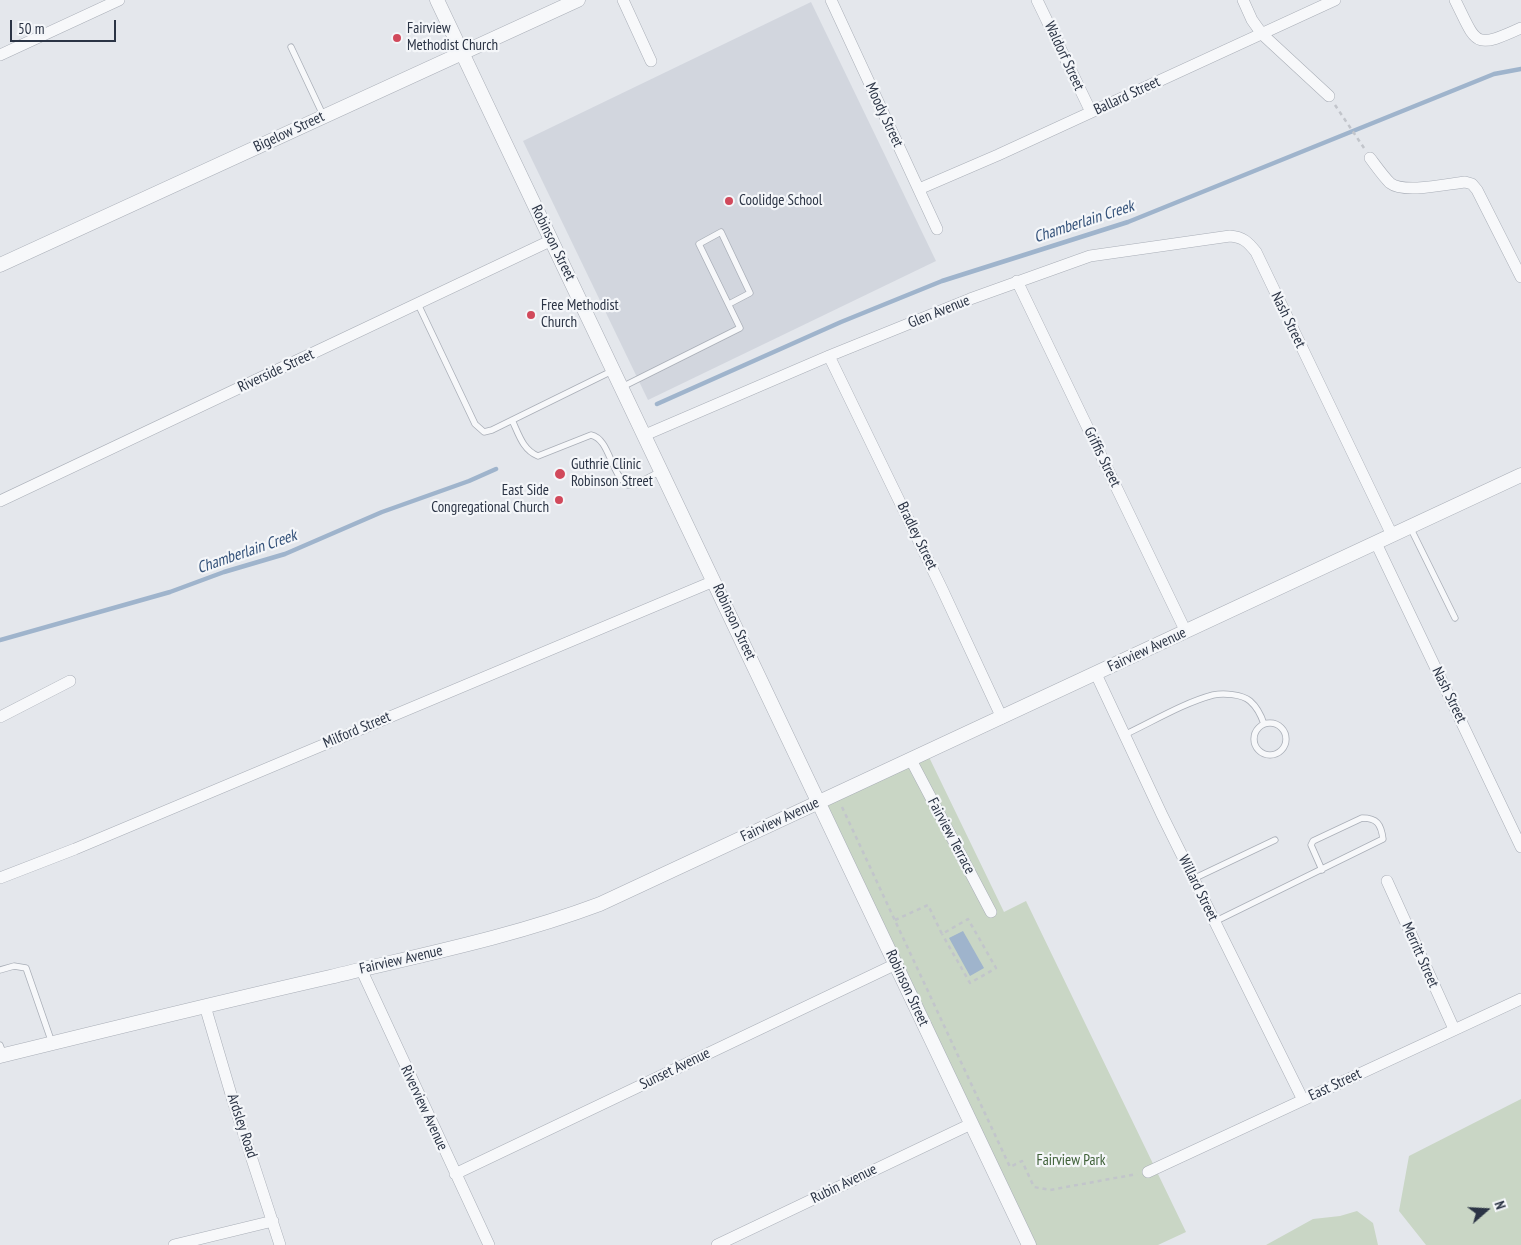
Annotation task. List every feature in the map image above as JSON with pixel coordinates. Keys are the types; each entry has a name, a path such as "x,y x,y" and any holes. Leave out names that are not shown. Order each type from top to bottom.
{"street":[{"path":"0,55 119,0"},
{"name":"Robinson Street","path":"437,0 1028,1245"},
{"name":"Bigelow Street","path":"0,265 578,0"},
{"path":"622,0 651,61"},
{"name":"Moody Street","path":"832,0 937,229"},
{"name":"Waldorf Street","path":"1037,0 1090,112"},
{"path":"1243,0 1252,20 1262,34 1329,96"},
{"name":"Ballard Street","path":"919,189 998,155 1335,0"},
{"path":"1455,0 1472,34 1477,39 1486,42 1496,40 1521,28"},
{"path":"1370,158 1390,183 1398,187 1421,188 1465,182 1472,184 1477,190 1521,276"},
{"name":"Glen Avenue","path":"645,436 829,356 1017,281 1090,256 1230,236 1240,237 1247,241"},
{"name":"Riverside Street","path":"0,501 552,240"},
{"name":"Nash Street","path":"1247,241 1256,252 1392,535"},
{"name":"Griffis Street","path":"1017,281 1186,632"},
{"name":"Bradley Street","path":"829,356 1002,718"},
{"name":"Fairview Avenue","path":"1,1052 52,1044 488,940 557,920 600,904 1521,475"},
{"name":"Nash Street","path":"1376,543 1521,847"},
{"name":"Milford Street","path":"0,878 75,849 714,581"},
{"name":"Willard Street","path":"1096,674 1193,879 1303,1100"},
{"path":"0,717 70,681"},
{"name":"Fairview Terrace","path":"911,760 991,912"},
{"name":"Merritt Street","path":"1387,881 1454,1029"},
{"name":"Sunset Avenue","path":"455,1174 896,964"},
{"name":"Riverview Avenue","path":"361,969 489,1245"},
{"name":"East Street","path":"1148,1172 1521,999"},
{"name":"Ardsley Road","path":"205,1006 280,1245"},
{"name":"Rubin Avenue","path":"718,1245 971,1124"},
{"path":"174,1245 273,1221"}],"lane":[{"path":"291,47 324,116"},
{"path":"622,387 740,328 699,244 721,232 750,292 729,304"},
{"path":"418,304 475,424 484,432 492,430 614,370"},
{"path":"512,420 524,446 530,453 538,456 591,435 597,436 602,442 617,476 628,485 636,484 662,471"},
{"path":"1410,527 1455,618"},
{"path":"1124,735 1185,706 1214,695 1232,694 1249,700 1260,713 1264,724"},
{"path":"1275,723 1284,730 1287,741 1282,751 1277,754 1267,756 1255,746 1254,736 1259,727 1264,724 1275,723"},
{"path":"1214,922 1322,870 1383,839 1378,823 1371,818 1362,818 1313,841 1311,846 1322,870"},
{"path":"1193,879 1275,840"},
{"path":"0,970 14,966 26,968 52,1044"}],"path":[{"path":"1329,96 1370,158"},
{"path":"836,794 1010,1167 1022,1161 1034,1188 1050,1190 1148,1172"},
{"path":"895,920 928,905 942,934 970,983 996,968 968,919 942,934"}],"shaded area":[{"name":"Coolidge School","path":"811,2 936,261 648,400 523,141"}],"green space":[{"name":"Fairview Park","path":"927,753 1004,912 1026,901 1186,1232 1158,1245 1029,1245 819,802"},
{"path":"1521,1099 1521,1245 1426,1245 1399,1211 1409,1156"},
{"path":"1357,1211 1373,1223 1378,1245 1266,1245 1313,1219 1340,1216"}],"water":[{"path":"963,931 984,968 970,976 949,938"}],"waterway":[{"name":"Chamberlain Creek","path":"657,404 841,322 942,281 1128,222 1494,74 1521,69"},
{"name":"Chamberlain Creek","path":"0,640 170,592 224,572 285,554 382,512 469,481 496,469"}],"place":[{"name":"Fairview Methodist Church","path":"397,38"},
{"name":"Coolidge School","path":"729,201"},
{"name":"Free Methodist Church","path":"531,315"},
{"name":"Guthrie Clinic Robinson Street","path":"560,474"},
{"name":"East Side Congregational Church","path":"559,500"}]}
